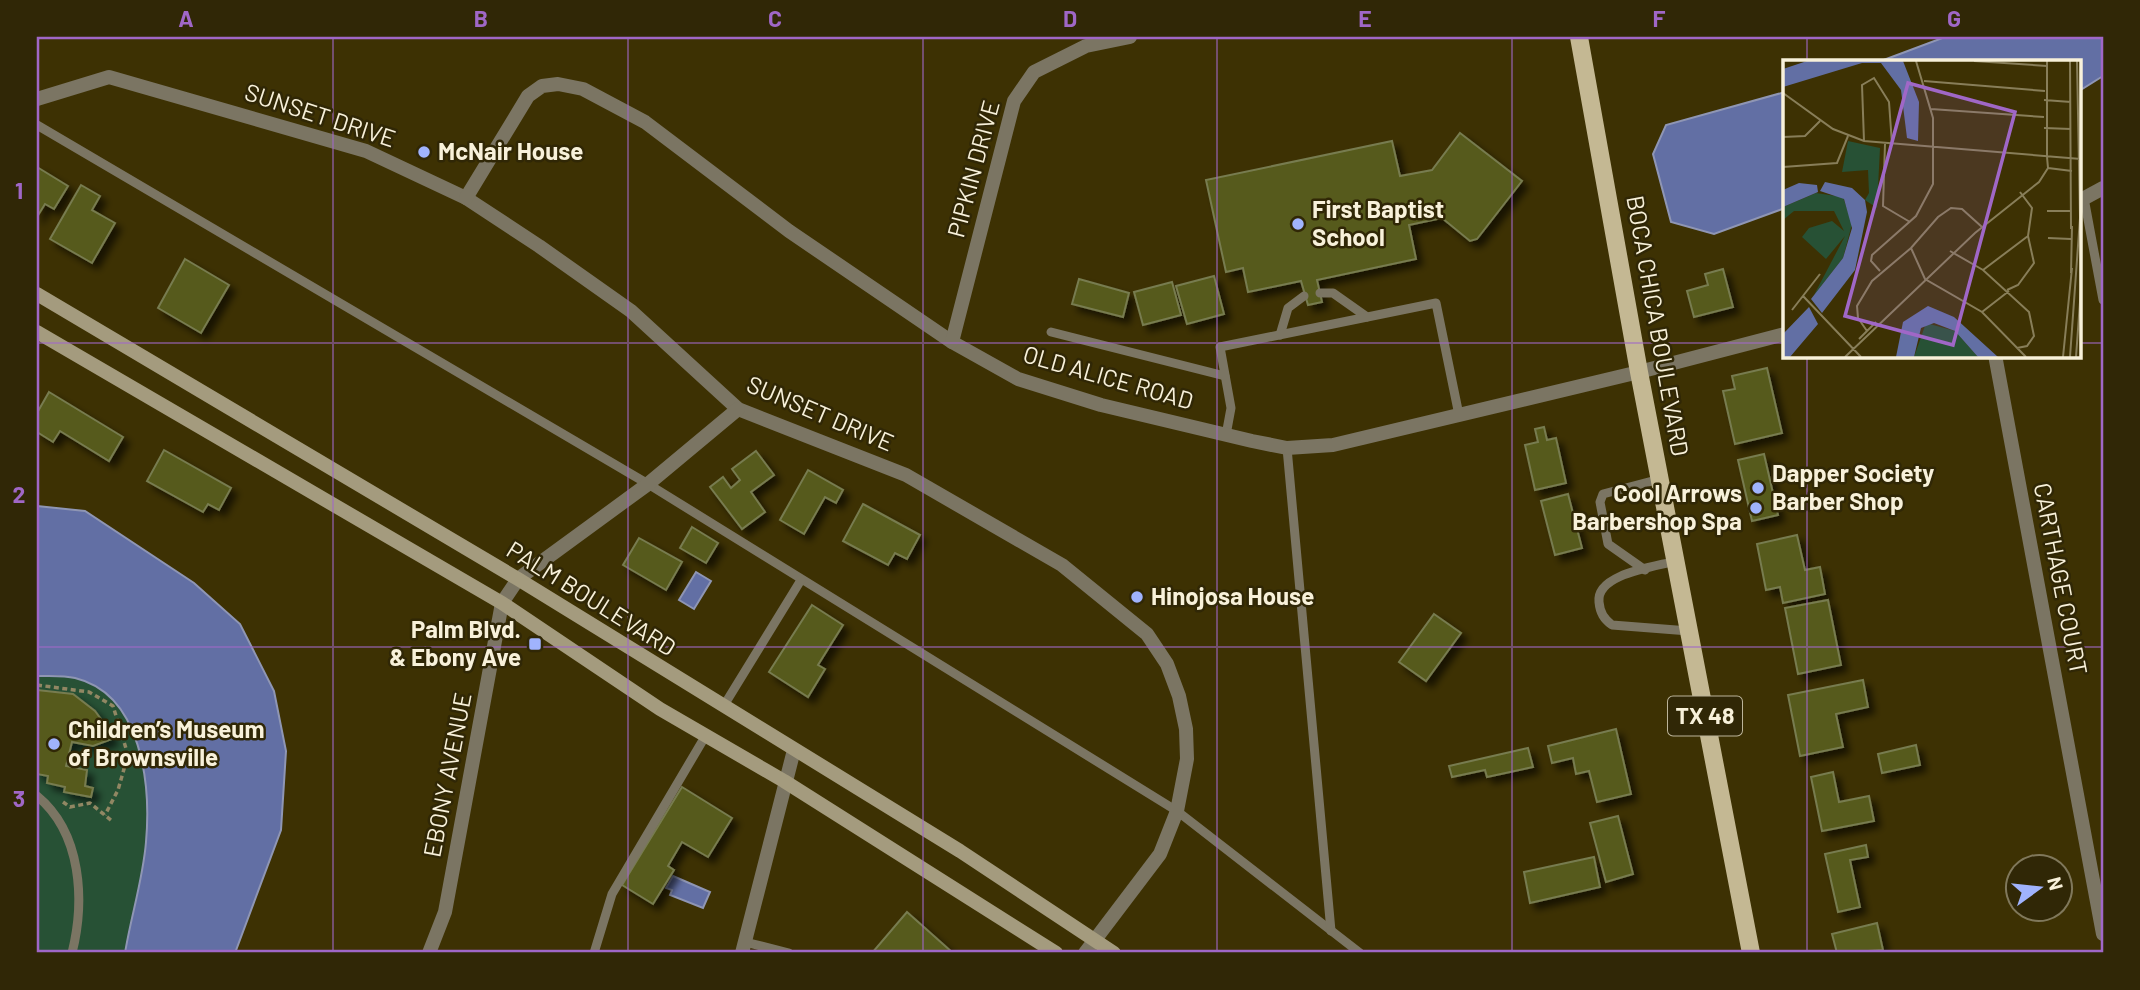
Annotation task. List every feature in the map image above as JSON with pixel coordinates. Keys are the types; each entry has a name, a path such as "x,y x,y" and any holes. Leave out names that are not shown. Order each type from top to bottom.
{"main road":[{"name":"BOCA CHICA BOULEVARD","path":"1579,37 1639,372 1751,953"},
{"name":"PALM BOULEVARD","path":"37,294 518,579 1096,939 1114,953"},
{"name":"PALM BOULEVARD","path":"37,332 502,603 660,709 784,781 1056,953"}],"street":[{"name":"PIPKIN DRIVE","path":"952,342 1014,101 1034,72 1086,46 1130,37"},
{"name":"SUNSET DRIVE","path":"37,99 109,78 366,151 466,198 631,311 738,409 906,475 1062,565 1147,634 1167,664 1179,696 1186,729 1186,759 1177,811 1160,854 1085,953"},
{"name":"OLD ALICE ROAD","path":"466,198 528,96 542,86 558,83 583,89 645,122 789,232 952,342 1017,379 1101,405 1287,449 1333,445 1783,335"},
{"path":"2081,200 2103,188"},
{"name":"CARTHAGE COURT","path":"1995,357 2103,934"},
{"path":"502,603 518,579 648,484 738,409"},
{"name":"EBONY AVENUE","path":"429,953 445,912 502,603"},
{"path":"744,948 784,781 794,750"}],"lane":[{"path":"37,125 648,484 1177,811 1360,953"},
{"path":"2081,200 2103,300"},
{"path":"1320,293 1333,293 1367,317"},
{"path":"1280,335 1288,308 1304,296"},
{"path":"1226,435 1231,408 1220,347 1436,303 1459,415"},
{"path":"1051,332 1225,376"},
{"path":"1287,449 1331,931"},
{"path":"1645,570 1608,544 1600,502 1603,494 1660,479"},
{"path":"1676,561 1612,579 1601,588 1598,599 1604,619 1612,625 1689,631"},
{"path":"723,707 801,580"},
{"path":"594,953 612,894 706,735"},
{"path":"37,796 58,817 70,841 79,902 78,928 72,953"},
{"path":"744,948 789,953"}],"path":[{"path":"37,685 89,692 113,706 128,755 118,790 105,815"},
{"path":"54,797 70,807 90,803 112,821"}],"green space":[{"path":"37,676 70,677 97,687 115,702 138,745 146,795 146,842 125,953 37,953"}],"water":[{"path":"1945,37 2103,37 2103,76 2080,90 2080,60 1884,60"},
{"path":"1783,93 1783,209 1714,234 1671,222 1653,154 1666,125"},
{"path":"37,506 85,511 194,583 240,624 274,691 286,751 281,830 235,953 125,953 146,842 143,769 138,745 115,702 97,687 75,678 37,676"},
{"path":"696,572 711,581 694,609 679,600"},
{"path":"673,876 710,892 703,908 670,895 672,890 666,888"}],"building":[{"path":"1460,133 1522,181 1477,239 1470,241 1442,218 1409,225 1416,259 1317,280 1322,302 1308,305 1301,281 1248,292 1243,268 1226,272 1206,180 1392,141 1400,176 1432,170"},
{"path":"37,167 68,186 54,209 45,204 37,217"},
{"path":"81,185 100,196 92,210 115,223 92,263 50,239"},
{"path":"185,259 229,285 201,333 158,308"},
{"path":"1723,269 1733,307 1694,317 1687,291 1708,285 1705,274"},
{"path":"1214,276 1224,314 1187,324 1176,286"},
{"path":"1079,279 1129,293 1123,317 1072,304"},
{"path":"1172,282 1181,315 1143,325 1134,292"},
{"path":"1767,368 1782,433 1735,444 1723,391 1735,389 1732,376"},
{"path":"49,392 123,437 109,461 60,431 53,442 37,432 37,413"},
{"path":"1544,427 1547,440 1556,438 1566,483 1535,490 1525,445 1538,442 1535,429"},
{"path":"164,450 231,488 219,510 208,504 203,512 147,481"},
{"path":"756,451 774,475 751,492 765,512 742,529 710,487 723,477 731,488 740,480 732,469"},
{"name":"Dapper Society Barber Shop","path":"1764,454 1778,515 1752,521 1738,460"},
{"path":"808,470 843,490 836,503 825,497 804,534 780,520"},
{"path":"1568,494 1582,548 1555,555 1541,501"},
{"path":"863,504 920,535 907,559 895,553 888,565 843,541"},
{"path":"692,527 718,543 706,563 680,548"},
{"path":"1797,535 1805,570 1820,567 1825,594 1783,603 1780,587 1766,590 1757,544"},
{"path":"639,538 682,562 666,590 623,565"},
{"path":"1828,600 1841,665 1798,674 1785,608"},
{"path":"812,605 843,625 818,665 825,669 808,697 769,672"},
{"path":"1434,614 1461,633 1426,681 1399,662"},
{"path":"1863,680 1868,707 1836,714 1843,747 1800,756 1788,695"},
{"name":"Children’s Museum of Brownsville","path":"37,690 73,694 95,711 106,726 112,739 93,746 72,742 66,766 87,770 85,786 93,788 91,797 64,792 65,787 47,783 48,776 37,774"},
{"path":"1616,729 1631,794 1597,802 1589,771 1576,774 1573,758 1552,763 1548,746"},
{"path":"1916,745 1920,765 1882,773 1878,754"},
{"path":"1528,748 1533,767 1487,777 1485,770 1452,777 1449,766"},
{"path":"1833,772 1839,802 1869,796 1874,821 1822,831 1811,777"},
{"path":"682,787 732,818 708,857 682,842 668,866 674,870 653,904 622,885"},
{"path":"1618,816 1633,874 1606,882 1590,823"},
{"path":"1866,845 1868,857 1850,860 1860,907 1838,912 1825,854"},
{"path":"1594,857 1600,887 1530,903 1524,872"},
{"path":"907,912 953,953 872,953"},
{"path":"1877,923 1883,950 1837,953 1832,934"}],"place":[{"name":"McNair House","path":"424,152"},
{"name":"First Baptist School","path":"1298,224"},
{"name":"Dapper Society Barber Shop","path":"1758,488"},
{"name":"Cool Arrows Barbershop Spa","path":"1756,508"},
{"name":"Hinojosa House","path":"1137,597"},
{"name":"Palm Blvd. & Ebony Ave","path":"535,644"},
{"name":"Children’s Museum of Brownsville","path":"54,744"}]}
